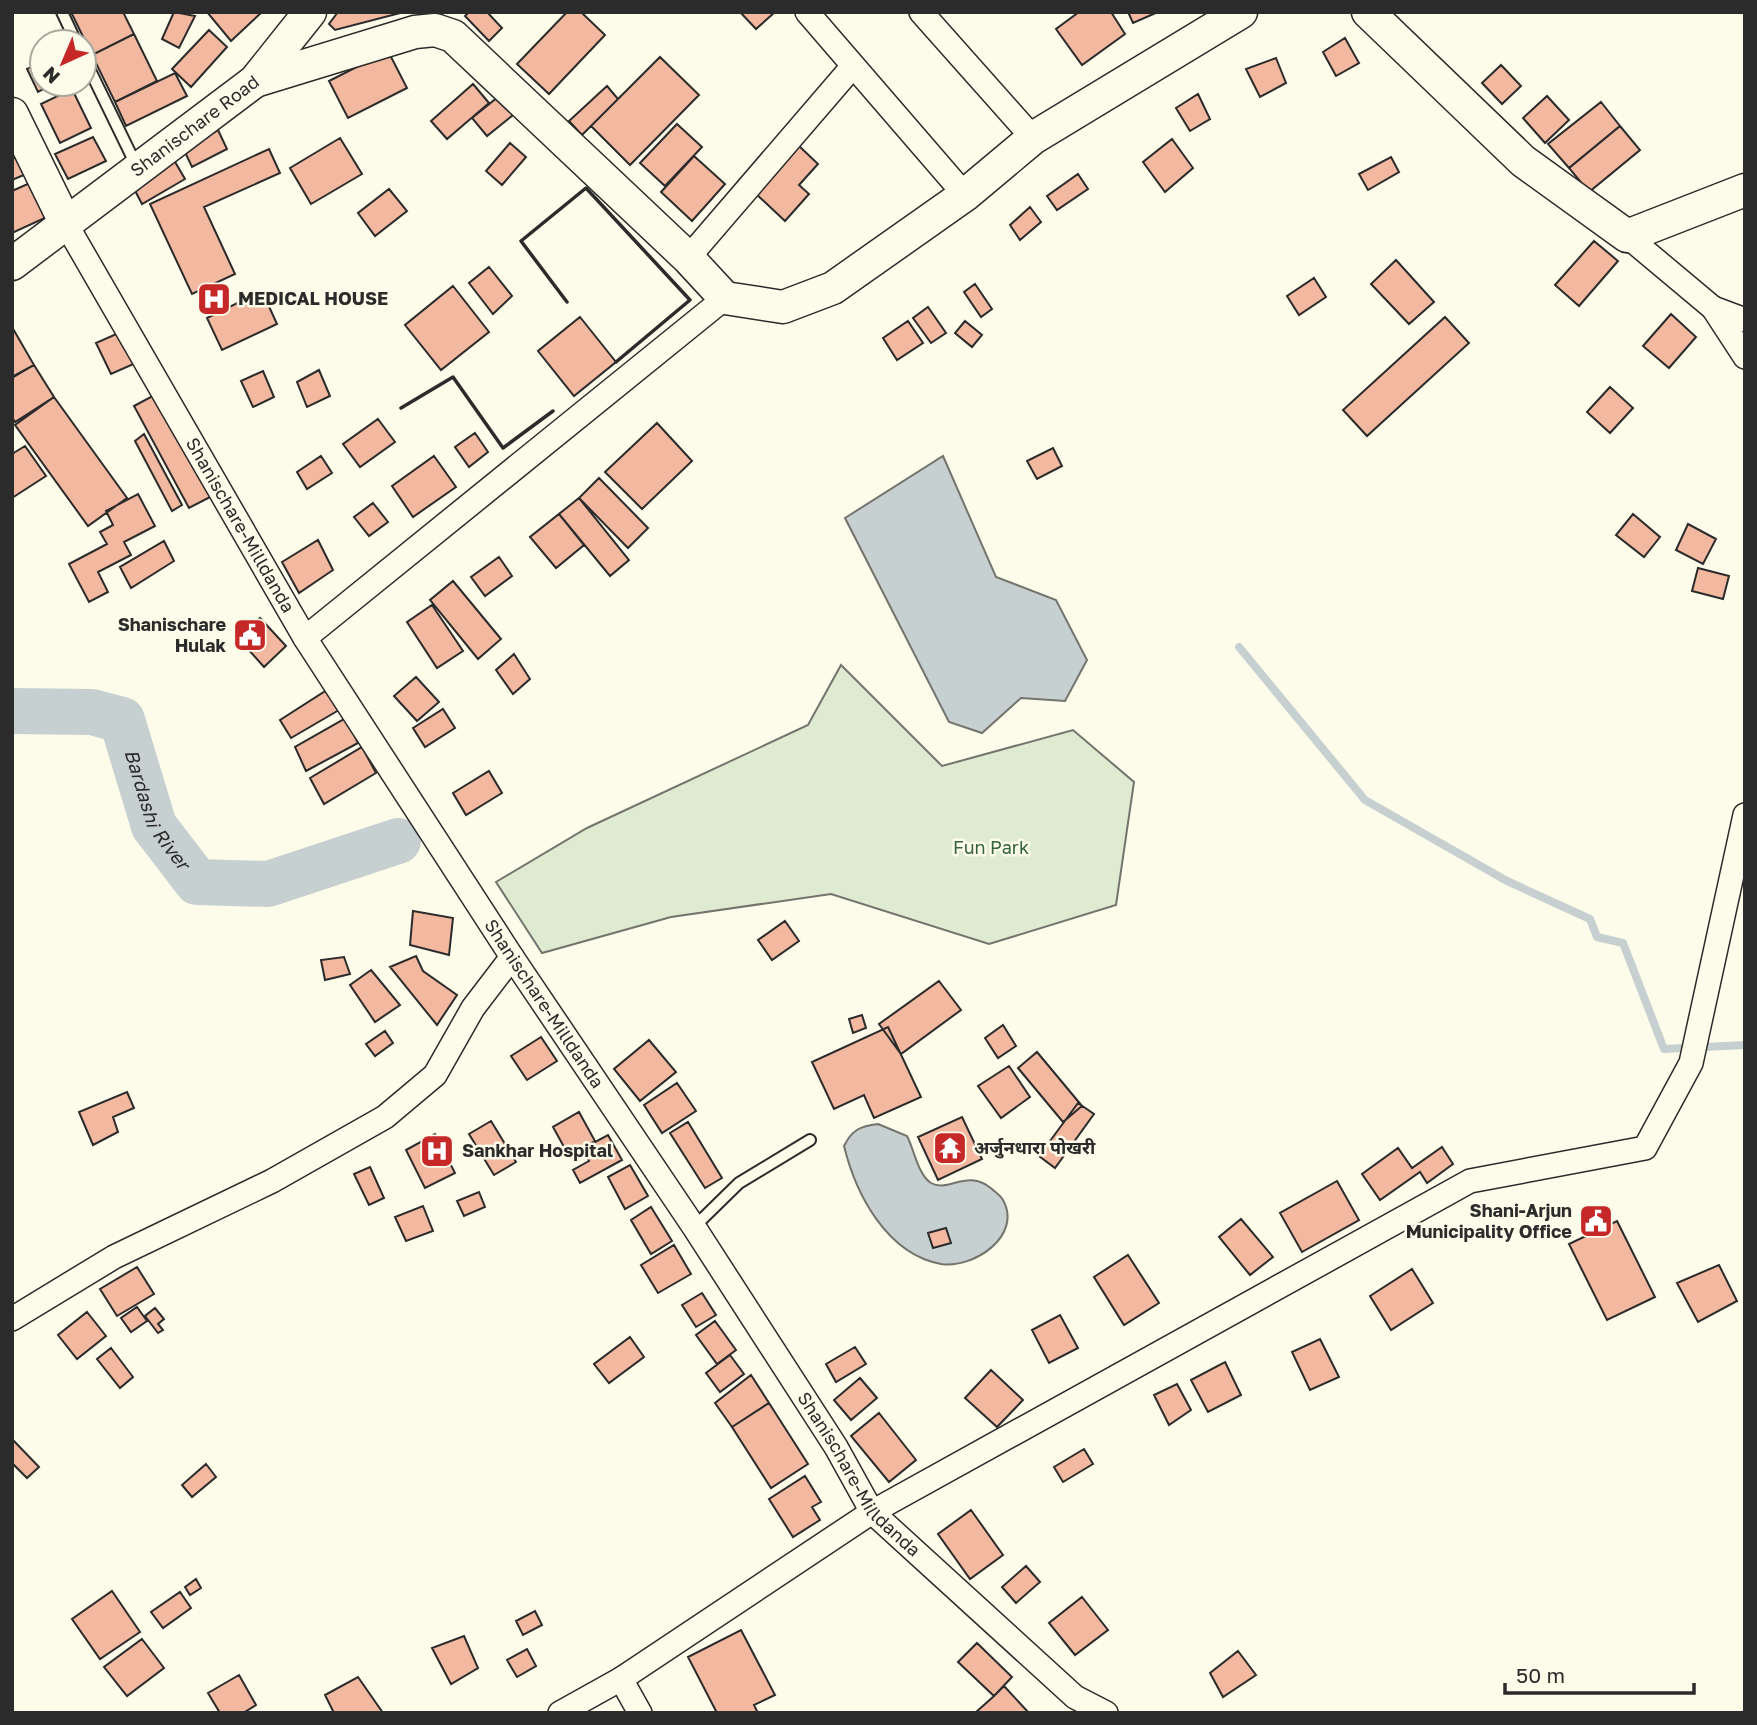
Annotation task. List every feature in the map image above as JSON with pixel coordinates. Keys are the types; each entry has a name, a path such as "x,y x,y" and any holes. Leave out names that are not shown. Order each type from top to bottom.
{"street":[{"name":"Shanischare Road","path":"12,264 256,80 310,12"},
{"path":"807,12 965,195"},
{"path":"921,12 1034,138"},
{"path":"256,80 415,32 435,30 453,36 688,258 724,298 783,307 833,288 965,195 1034,138 1241,12"},
{"path":"1368,12 1523,161 1627,236 1713,308 1745,357"},
{"path":"688,258 853,66"},
{"path":"12,114 66,224"},
{"path":"1627,236 1745,190"},
{"name":"Shanischare-Milldanda","path":"66,224 305,638 512,957 694,1227 836,1447 872,1512 1076,1697 1106,1713"},
{"path":"305,638 724,298"},
{"path":"1713,308 1745,320"},
{"path":"560,1713 621,1679 872,1512 1470,1181 1645,1148 1691,1063 1745,815"},
{"path":"12,1320 114,1256 272,1181 385,1117 435,1075 473,1008 512,957"},
{"path":"621,1679 640,1713"}],"lane":[{"path":"62,12 69,28"},
{"path":"98,87 138,170"},
{"path":"694,1227 739,1183 810,1140"}],"green space":[{"name":"Fun Park","path":"841,665 942,766 1073,730 1134,782 1116,905 989,944 831,894 671,917 542,953 496,882 587,828 808,725"}],"shaded area":[{"path":"943,456 996,577 1056,600 1087,660 1065,701 1021,698 982,733 949,722 845,518"},
{"path":"878,1124 907,1136 920,1168 931,1183 945,1185 974,1181 983,1183 1001,1197 1007,1213 1006,1226 992,1247 967,1261 941,1264 922,1258 890,1235 866,1202 849,1165 844,1146 857,1130"}],"building":[{"path":"71,12 123,12 134,34 98,52 98,28 79,28"},
{"path":"174,12 195,16 179,48 162,39"},
{"path":"207,12 262,12 231,41"},
{"path":"338,12 404,12 335,30 329,24"},
{"path":"469,12 487,12 502,28 489,41 465,16"},
{"path":"567,12 581,12 605,35 549,94 517,64"},
{"path":"740,12 775,12 756,29"},
{"path":"1079,12 1111,12 1125,34 1082,65 1056,29"},
{"path":"1128,12 1158,12 1133,23"},
{"path":"209,30 227,47 191,87 172,69"},
{"path":"134,34 157,81 115,102 98,67 98,52"},
{"path":"1345,38 1359,63 1336,76 1323,52"},
{"path":"388,51 407,88 348,118 329,81"},
{"path":"660,57 699,95 630,165 591,126"},
{"path":"1276,58 1286,83 1260,97 1246,69"},
{"path":"1501,65 1521,86 1502,104 1482,83"},
{"path":"175,73 187,96 126,126 115,102"},
{"path":"473,84 489,103 447,139 431,121"},
{"path":"607,86 618,99 582,135 569,121"},
{"path":"1198,94 1210,119 1190,131 1176,108"},
{"path":"1547,96 1569,120 1545,143 1523,118"},
{"path":"498,97 513,115 487,136 472,118"},
{"path":"53,98 76,98 91,128 60,143 41,104"},
{"path":"1601,102 1620,126 1569,168 1548,144"},
{"path":"677,124 702,147 665,186 640,163"},
{"path":"1620,126 1640,150 1589,192 1569,168"},
{"path":"218,130 227,149 192,167 183,148"},
{"path":"93,137 106,161 68,179 55,154"},
{"path":"340,138 362,174 311,204 290,168"},
{"path":"1172,139 1193,168 1165,192 1143,162"},
{"path":"510,143 526,157 502,185 486,171"},
{"path":"798,145 818,164 799,185 809,194 785,221 754,192"},
{"path":"269,149 280,173 204,207 235,274 192,294 150,204"},
{"path":"23,154 31,172 12,180 12,159"},
{"path":"171,155 185,179 142,204 130,181"},
{"path":"694,156 725,184 692,221 661,192"},
{"path":"1391,157 1399,172 1368,190 1359,174"},
{"path":"1078,174 1088,189 1057,210 1047,196"},
{"path":"32,182 47,217 12,233 12,191"},
{"path":"389,189 407,211 375,236 358,213"},
{"path":"1030,207 1041,222 1020,240 1010,225"},
{"path":"1594,241 1618,261 1579,306 1555,285"},
{"path":"1396,260 1434,302 1409,324 1371,284"},
{"path":"489,267 512,296 493,314 469,283"},
{"path":"1314,278 1326,297 1299,315 1287,296"},
{"path":"975,284 992,309 981,317 964,292"},
{"path":"453,286 489,332 441,370 405,325"},
{"path":"262,291 277,324 222,350 207,318"},
{"path":"928,307 946,333 931,343 913,318"},
{"path":"1671,314 1696,337 1669,368 1643,346"},
{"path":"580,317 616,362 574,396 538,351"},
{"path":"1445,317 1469,343 1367,436 1343,410"},
{"path":"908,321 923,343 897,360 883,338"},
{"path":"965,321 982,335 972,347 955,333"},
{"path":"12,327 34,365 12,377"},
{"path":"123,331 138,362 111,374 96,343"},
{"path":"34,365 54,397 15,422 12,417 12,378"},
{"path":"319,370 330,396 307,407 297,382"},
{"path":"263,371 274,397 253,407 241,381"},
{"path":"1610,387 1633,408 1610,433 1587,412"},
{"path":"160,392 214,495 189,508 134,406"},
{"path":"54,397 127,498 88,526 15,425"},
{"path":"378,419 395,442 360,467 343,444"},
{"path":"657,423 692,461 642,509 605,472"},
{"path":"475,433 488,452 469,467 455,447"},
{"path":"144,434 182,505 172,511 135,441"},
{"path":"25,446 46,476 12,498 12,454"},
{"path":"1053,448 1062,466 1037,479 1027,461"},
{"path":"321,456 332,473 307,489 297,472"},
{"path":"434,456 456,487 413,517 392,486"},
{"path":"599,478 648,528 628,548 579,498"},
{"path":"138,494 155,526 124,542 131,555 98,572 108,592 89,602 69,564 107,544 100,532 113,525 106,511"},
{"path":"579,498 629,560 610,576 559,514"},
{"path":"373,503 388,522 369,536 354,517"},
{"path":"559,514 584,545 556,568 530,537"},
{"path":"1633,514 1660,537 1644,557 1616,535"},
{"path":"1688,524 1716,539 1703,564 1676,550"},
{"path":"318,540 333,570 299,593 282,562"},
{"path":"164,541 174,561 131,588 120,567"},
{"path":"499,557 512,576 485,596 471,577"},
{"path":"1698,568 1729,576 1723,599 1692,591"},
{"path":"453,581 501,639 478,659 430,600"},
{"path":"432,605 463,651 437,668 407,622"},
{"path":"260,618 286,646 264,667 238,638"},
{"path":"514,654 530,679 513,694 496,670"},
{"path":"416,677 439,702 417,721 394,696"},
{"path":"327,690 339,710 291,738 280,720"},
{"path":"443,709 455,728 425,747 413,728"},
{"path":"346,718 358,743 306,771 295,747"},
{"path":"362,747 376,773 324,804 310,778"},
{"path":"489,771 502,793 466,815 453,793"},
{"path":"413,911 453,918 449,955 410,945"},
{"path":"785,921 799,941 772,960 758,940"},
{"path":"416,956 423,971 457,995 437,1025 390,967"},
{"path":"344,957 350,974 325,980 321,960"},
{"path":"371,970 400,1005 375,1022 350,985"},
{"path":"939,981 961,1010 901,1054 879,1024"},
{"path":"862,1015 866,1028 853,1033 849,1019"},
{"path":"1003,1025 1016,1046 998,1058 985,1038"},
{"path":"888,1027 921,1097 874,1118 864,1095 834,1109 812,1062"},
{"path":"385,1031 393,1043 375,1056 366,1044"},
{"path":"541,1037 557,1061 527,1080 511,1056"},
{"path":"649,1040 676,1072 640,1101 614,1069"},
{"path":"1037,1052 1082,1106 1063,1122 1018,1068"},
{"path":"1009,1066 1030,1097 1001,1118 978,1086"},
{"path":"677,1083 696,1111 662,1133 644,1105"},
{"path":"127,1092 134,1108 113,1117 118,1132 93,1145 79,1112"},
{"path":"1078,1103 1094,1114 1055,1168 1039,1156"},
{"path":"579,1112 595,1141 569,1156 553,1127"},
{"name":"अर्जुनधारा पोखरी","path":"962,1117 982,1159 938,1180 918,1137"},
{"path":"491,1121 516,1162 494,1175 469,1134"},
{"path":"688,1122 722,1178 705,1188 670,1133"},
{"path":"435,1134 455,1173 425,1188 406,1150"},
{"path":"608,1135 622,1160 580,1183 573,1170 589,1161 582,1149"},
{"path":"1442,1147 1453,1164 1427,1183 1420,1172 1380,1200 1362,1174 1398,1148 1412,1168"},
{"path":"630,1165 648,1196 625,1209 608,1177"},
{"path":"370,1167 384,1198 369,1205 354,1174"},
{"path":"1337,1181 1359,1220 1302,1252 1280,1213"},
{"path":"479,1192 485,1207 464,1216 457,1201"},
{"path":"423,1206 433,1231 406,1241 395,1217"},
{"path":"651,1207 672,1241 651,1254 631,1220"},
{"path":"1241,1219 1273,1257 1250,1275 1219,1237"},
{"path":"1617,1221 1655,1297 1607,1320 1569,1244"},
{"path":"946,1228 951,1243 933,1248 928,1233"},
{"path":"674,1245 691,1274 658,1293 641,1265"},
{"path":"1128,1255 1159,1303 1124,1325 1094,1277"},
{"path":"1719,1265 1737,1301 1698,1322 1677,1283"},
{"path":"137,1267 154,1294 117,1316 100,1289"},
{"path":"1412,1269 1433,1303 1391,1330 1370,1296"},
{"path":"702,1293 716,1315 696,1327 682,1305"},
{"path":"137,1307 147,1321 131,1332 121,1318"},
{"path":"155,1308 164,1319 158,1324 163,1330 158,1333 145,1316"},
{"path":"87,1312 106,1336 77,1359 58,1335"},
{"path":"1060,1315 1078,1348 1049,1363 1032,1330"},
{"path":"715,1321 736,1350 717,1364 696,1335"},
{"path":"630,1337 644,1357 609,1383 594,1364"},
{"path":"1320,1339 1339,1377 1310,1390 1292,1352"},
{"path":"855,1347 866,1364 836,1382 826,1364"},
{"path":"111,1348 133,1377 120,1388 97,1359"},
{"path":"730,1355 744,1374 720,1392 706,1373"},
{"path":"1225,1362 1241,1395 1208,1412 1191,1380"},
{"path":"991,1370 1023,1400 997,1427 965,1398"},
{"path":"751,1375 769,1403 732,1427 715,1403"},
{"path":"860,1378 877,1398 851,1420 834,1400"},
{"path":"1177,1384 1191,1410 1169,1425 1154,1395"},
{"path":"769,1403 808,1464 771,1488 732,1427"},
{"path":"879,1413 916,1460 889,1482 851,1436"},
{"path":"12,1439 39,1467 27,1478 12,1463"},
{"path":"1084,1449 1093,1464 1063,1482 1054,1467"},
{"path":"206,1464 216,1477 192,1497 182,1485"},
{"path":"805,1476 821,1502 812,1507 820,1520 793,1537 769,1499"},
{"path":"971,1510 1003,1555 970,1579 938,1534"},
{"path":"1026,1566 1040,1582 1016,1603 1002,1587"},
{"path":"196,1579 201,1588 190,1595 185,1587"},
{"path":"112,1591 140,1632 100,1659 72,1619"},
{"path":"180,1592 191,1608 163,1628 151,1612"},
{"path":"1082,1597 1108,1630 1075,1655 1049,1623"},
{"path":"535,1611 542,1625 523,1635 516,1621"},
{"path":"741,1630 775,1695 754,1705 758,1713 717,1713 688,1657"},
{"path":"464,1636 478,1668 451,1684 432,1648"},
{"path":"142,1639 164,1668 127,1696 104,1667"},
{"path":"977,1643 1012,1677 994,1696 958,1662"},
{"path":"527,1649 536,1666 517,1677 507,1660"},
{"path":"1238,1651 1256,1675 1223,1697 1210,1673"},
{"path":"239,1675 256,1705 243,1713 220,1713 208,1693"},
{"path":"358,1677 383,1713 334,1713 325,1695"},
{"path":"1004,1686 1029,1713 975,1713 994,1696"}],"waterway":[{"path":"1239,647 1365,800 1507,881 1590,919 1597,937 1623,943 1664,1049 1745,1045"},
{"name":"Bardashi River","path":"12,711 92,712 122,720 154,826 197,882 268,884 398,841"}],"wall":[{"path":"567,302 521,241 586,188 690,300 616,362"},
{"path":"401,408 453,377 503,448 553,411"}],"place":[{"name":"MEDICAL HOUSE","path":"214,299"},
{"name":"Shanischare Hulak","path":"250,635"},
{"name":"अर्जुनधारा पोखरी","path":"950,1148"},
{"name":"Sankhar Hospital","path":"437,1151"},
{"name":"Shani-Arjun Municipality Office","path":"1596,1221"}]}
